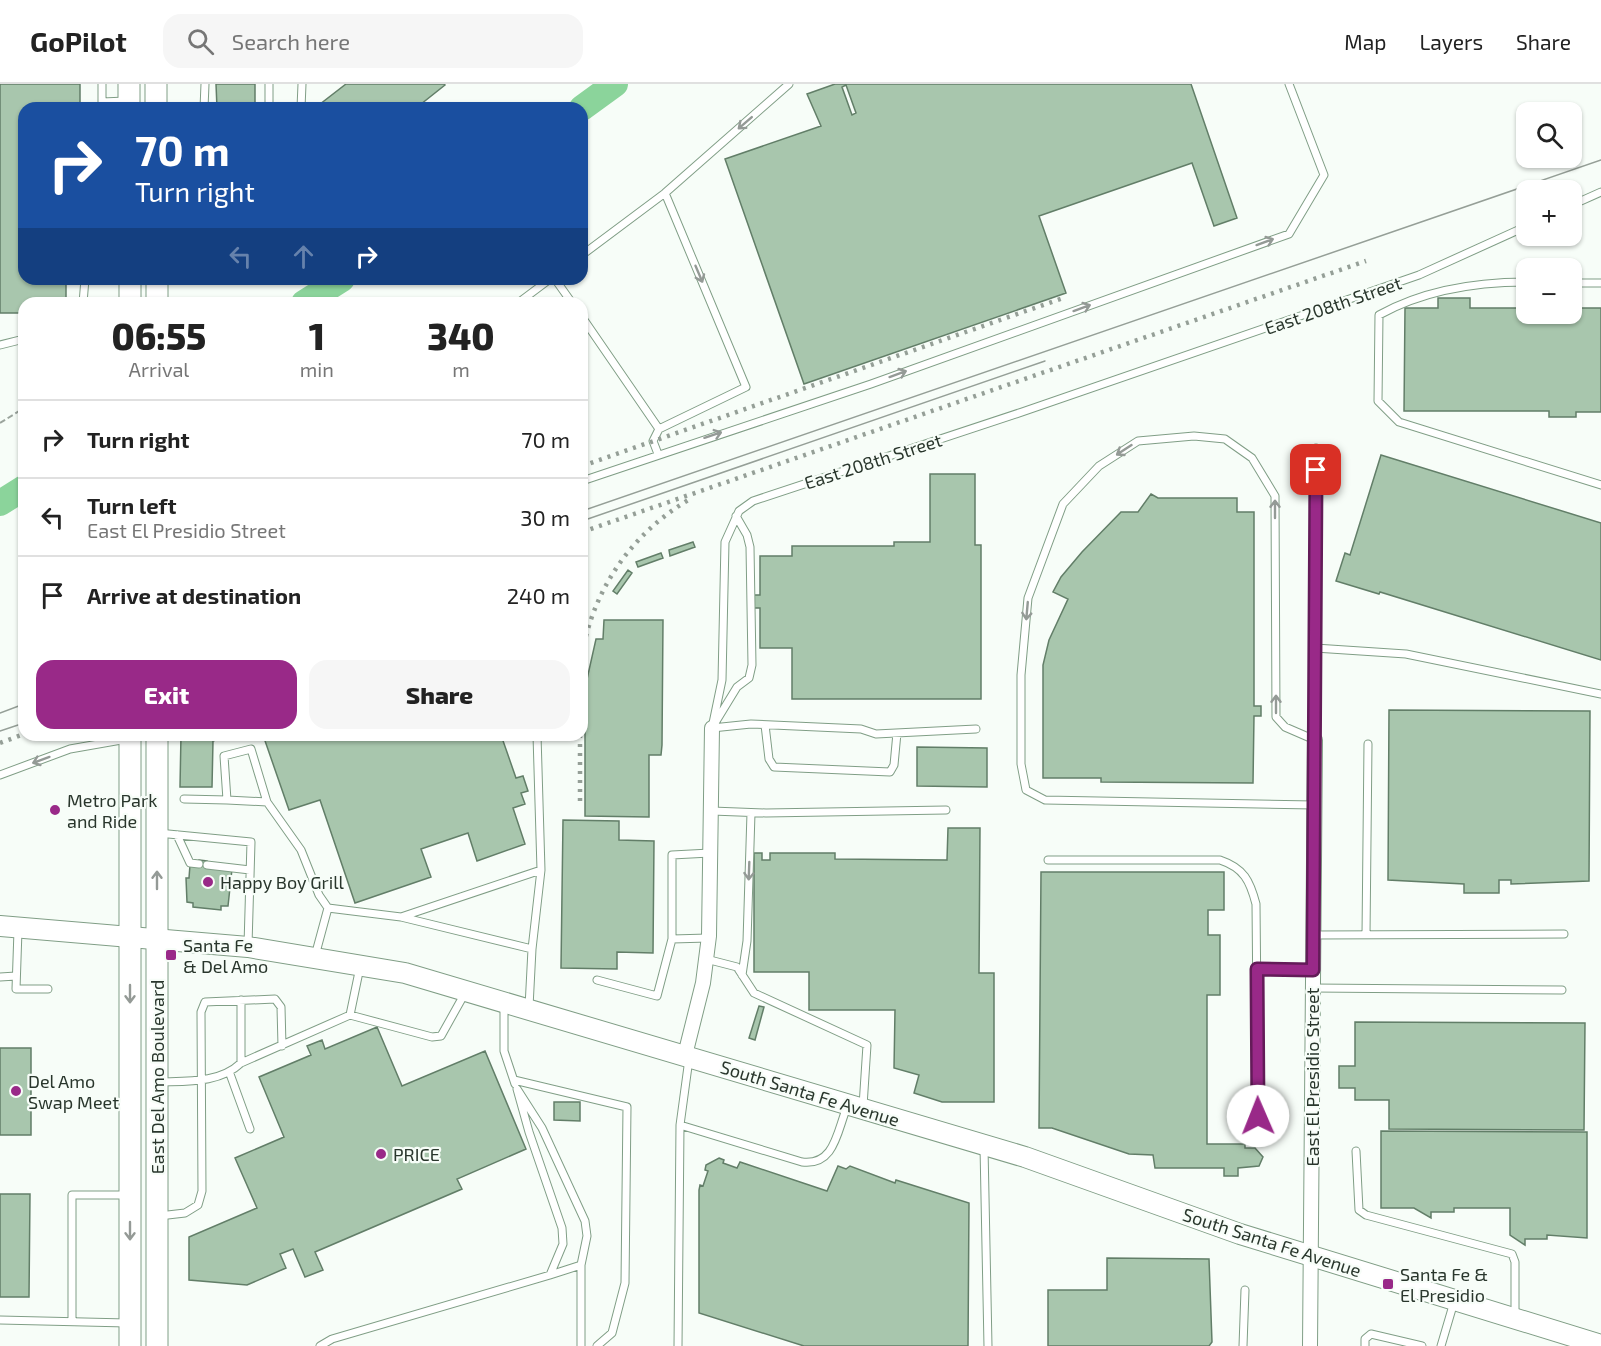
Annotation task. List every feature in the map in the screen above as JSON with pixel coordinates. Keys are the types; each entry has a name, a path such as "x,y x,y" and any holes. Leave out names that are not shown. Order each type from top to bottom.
{"main road":[{"path":"156,84 156,102"},
{"name":"East Del Amo Boulevard","path":"130,741 130,1346"},
{"name":"East Del Amo Boulevard","path":"157,1346 157,938 167,834 158,741"},
{"name":"South Santa Fe Avenue","path":"9,926 248,947 315,956 405,973 984,1144 1311,1257 1601,1345"}],"street":[{"path":"687,1056 704,983 708,938 712,853 712,728"},
{"name":"East El Presidio Street","path":"1310,1346 1315,740"}],"lane":[{"path":"102,84 102,102"},
{"path":"204,102 205,84"},
{"path":"269,84 269,102"},
{"path":"301,102 302,84"},
{"path":"588,251 665,193 789,84"},
{"path":"588,479 871,384 1289,234 1324,175 1289,84"},
{"path":"114,102 129,98"},
{"path":"1582,201 1601,192"},
{"path":"658,454 653,441 659,429 746,387 665,193"},
{"name":"East 208th Street","path":"736,516 753,501 769,495 1033,408 1419,275 1516,231"},
{"path":"1516,282 1485,282 1404,301 1379,315 1378,400 1399,422 1601,485"},
{"path":"1582,283 1601,283"},
{"path":"526,297 542,285"},
{"path":"588,326 659,429"},
{"path":"0,345 18,340"},
{"path":"1314,805 1045,800 1026,790 1021,764 1021,675 1028,598 1063,504 1099,466 1137,441 1194,436 1225,439 1252,458 1275,496 1276,717 1285,727 1315,740"},
{"name":"East El Presidio Street","path":"1315,740 1317,448"},
{"path":"712,728 722,680 724,543 736,516"},
{"path":"712,728 737,687 749,678 752,665 750,547 747,535 736,516"},
{"path":"1315,648 1406,654 1601,694"},
{"path":"712,728 765,725 861,729 876,734 976,729"},
{"path":"765,725 769,759 774,767 890,772 894,765 897,733"},
{"path":"0,775 70,749 111,741"},
{"path":"529,1010 531,949 541,870 537,741"},
{"path":"1366,935 1368,744"},
{"path":"226,800 224,756 251,749 267,802 302,850 319,895 328,908 401,917 531,949"},
{"path":"184,799 267,802"},
{"path":"712,811 751,813 946,810"},
{"path":"742,976 747,941 751,813"},
{"path":"167,834 190,863 250,870"},
{"path":"167,834 251,842 248,947"},
{"path":"597,980 657,996 672,939 672,855 712,853"},
{"path":"1048,860 1220,861 1235,866 1250,881 1256,904 1258,1116"},
{"path":"401,917 541,870"},
{"path":"315,956 328,908"},
{"path":"9,926 16,989 48,989"},
{"path":"1313,935 1564,934"},
{"path":"672,939 708,938"},
{"path":"680,1125 809,1163 822,1160 828,1155 855,1106 867,1045 754,993 737,967 706,959"},
{"path":"350,1015 360,964"},
{"path":"1257,969 1313,970"},
{"path":"0,977 16,976"},
{"path":"1313,988 1562,990"},
{"path":"157,1082 199,1081 230,1074 241,1063 350,1015 432,1037 441,1036 467,991"},
{"path":"157,1216 185,1213 198,1206 202,1191 199,1081 201,1012 205,1002 275,999 281,1007 282,1046"},
{"path":"241,1063 242,1000"},
{"path":"504,1002 504,1051 562,1228 563,1244 550,1275"},
{"path":"678,1346 680,1125 687,1056"},
{"path":"230,1074 250,1129"},
{"path":"514,1080 627,1107 626,1284 612,1333 597,1346"},
{"path":"517,1089 542,1128 585,1221 587,1236 581,1265 582,1346"},
{"path":"984,1144 988,1346"},
{"path":"1356,1151 1359,1210 1366,1215 1512,1254 1515,1262 1515,1318"},
{"path":"72,1321 72,1195 130,1195"},
{"path":"320,1346 332,1339 581,1265"},
{"path":"1244,1346 1245,1290"},
{"path":"1441,1346 1454,1299"},
{"path":"0,1320 130,1323"},
{"path":"1365,1346 1365,1339 1371,1334 1422,1346"}],"path":[{"path":"0,423 18,412"}],"building":[{"path":"0,84 80,84 80,102 18,102 18,285 66,285 66,297 18,297 18,313 0,313"},
{"path":"216,84 255,84 255,102 217,102"},
{"path":"346,84 445,85 424,102 323,102"},
{"path":"835,84 1191,84 1237,218 1214,226 1192,163 1039,216 1066,293 804,384 725,159 821,126 807,94","holes":["846,85 856,113 852,115 842,87"]},
{"path":"1438,298 1470,298 1470,308 1516,308 1516,324 1582,324 1582,308 1601,308 1601,412 1576,412 1576,417 1549,417 1549,411 1404,411 1405,308 1438,308"},
{"path":"1381,455 1601,523 1601,660 1380,592 1379,594 1336,581 1345,553 1350,555"},
{"path":"930,474 975,474 975,545 981,545 981,699 792,699 792,648 760,648 760,608 754,608 754,595 760,595 760,556 792,556 792,546 894,546 894,542 930,542"},
{"path":"1151,494 1158,498 1237,498 1237,512 1254,512 1254,706 1261,706 1261,716 1254,716 1253,783 1101,782 1101,778 1043,778 1043,665 1049,640 1068,599 1053,592 1061,577 1082,552 1121,512 1138,512"},
{"path":"693,542 695,547 670,556 669,550"},
{"path":"661,553 663,558 638,567 636,562"},
{"path":"628,570 632,573 617,594 613,591"},
{"path":"604,620 663,620 662,745 661,755 649,755 649,817 585,816 588,675 596,639 603,639"},
{"path":"1389,710 1590,711 1589,881 1511,884 1511,880 1499,880 1499,893 1464,893 1464,884 1388,880"},
{"path":"181,741 213,741 212,787 180,787"},
{"path":"265,741 503,741 516,778 523,776 528,791 521,793 525,804 513,808 525,844 477,861 468,833 421,849 431,877 355,903 320,800 289,810"},
{"path":"917,747 987,748 987,787 917,786"},
{"path":"563,820 619,821 619,840 654,841 653,953 617,952 617,969 561,968"},
{"path":"948,828 980,828 979,973 994,973 994,1102 942,1102 914,1093 919,1075 894,1068 895,1010 809,1010 809,972 754,972 754,853 762,853 762,860 770,860 770,853 835,853 835,859 947,860"},
{"name":"Happy Boy Grill","path":"199,860 207,861 207,866 232,869 228,906 221,906 221,910 193,907 193,903 187,902 186,878 189,878 190,865 199,865"},
{"path":"1041,872 1224,872 1224,910 1208,910 1208,935 1220,935 1220,995 1207,995 1207,1144 1245,1144 1245,1148 1255,1148 1263,1157 1259,1166 1238,1168 1238,1176 1224,1176 1224,1168 1155,1168 1153,1155 1129,1154 1052,1128 1039,1128"},
{"path":"759,1006 764,1007 755,1040 749,1038"},
{"path":"1355,1022 1585,1023 1584,1130 1389,1129 1389,1100 1355,1100 1355,1088 1339,1088 1339,1066 1355,1066"},
{"name":"PRICE","path":"377,1027 402,1086 485,1051 526,1149 457,1179 462,1189 315,1252 323,1270 305,1277 293,1249 280,1254 286,1268 247,1285 189,1280 189,1237 257,1208 235,1158 284,1137 259,1077 311,1055 307,1046 322,1040 325,1049"},
{"name":"Del Amo Swap Meet","path":"0,1048 31,1048 31,1135 0,1135"},
{"path":"554,1102 580,1102 580,1121 554,1120"},
{"path":"1381,1131 1587,1132 1587,1238 1547,1235 1547,1239 1525,1239 1525,1245 1510,1235 1510,1208 1454,1208 1454,1212 1431,1212 1431,1218 1414,1208 1381,1208"},
{"path":"719,1158 724,1160 723,1163 737,1168 740,1162 827,1191 838,1166 846,1169 850,1166 895,1183 896,1180 969,1203 968,1346 804,1346 699,1313 699,1190 700,1185 703,1186 708,1171 705,1170 706,1165"},
{"path":"0,1194 30,1194 29,1297 0,1297"},
{"path":"1107,1258 1209,1259 1212,1342 1209,1346 1048,1346 1048,1290 1107,1290"}],"waterway":[{"path":"588,104 615,84"},
{"path":"314,297 332,285"},
{"path":"0,503 18,492"}],"tram line":[{"path":"588,509 1601,160"},
{"path":"588,519 1045,361"},
{"path":"0,713 18,706"},
{"path":"0,731 18,725"}],"railway":[{"path":"588,530 1366,261"},
{"path":"588,464 1066,297"},
{"path":"588,630 606,585 619,564 650,528 690,499"},
{"path":"0,743 18,736"},
{"path":"580,741 580,807"}],"place":[{"name":"Metro Park and Ride","path":"55,810"},
{"name":"Happy Boy Grill","path":"208,882"},
{"name":"Santa Fe & Del Amo","path":"171,955"},
{"name":"Del Amo Swap Meet","path":"16,1091"},
{"name":"PRICE","path":"381,1154"},
{"name":"Santa Fe & El Presidio","path":"1388,1284"}],"route":[{"path":"1258,1116 1257,969 1313,970 1316,470"}]}
